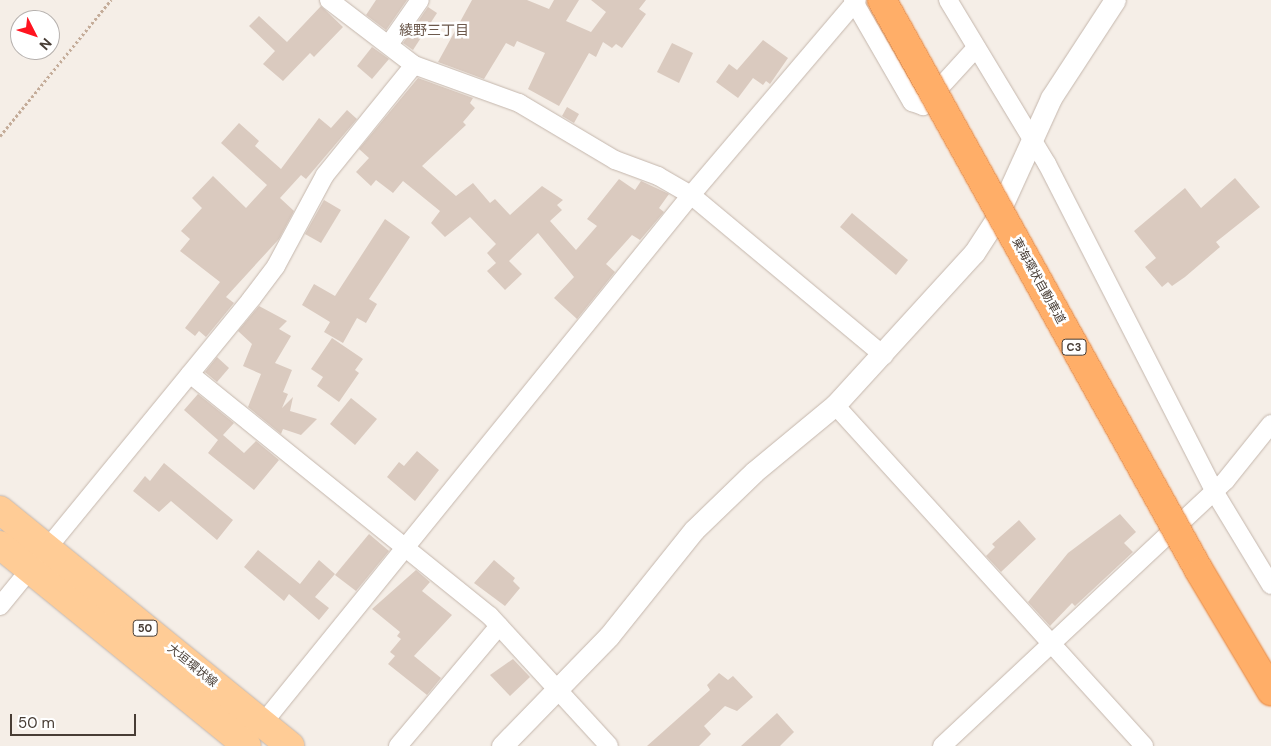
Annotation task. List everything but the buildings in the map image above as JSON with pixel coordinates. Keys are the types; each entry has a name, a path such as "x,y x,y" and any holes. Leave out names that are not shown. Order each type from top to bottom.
{"highway":[{"name":"東海環状自動車道","path":"882,0 1171,521 1271,691"}],"main road":[{"name":"大垣環状線","path":"0,510 290,746"},
{"name":"50","path":"0,545 246,746"}],"street":[{"path":"329,0 337,10 390,43 414,65 519,103 614,160 658,176 691,195 884,356"},
{"path":"390,43 420,0"},
{"path":"948,0 1030,139 1214,491 1271,585"},
{"path":"502,746 560,690 609,636 694,530 754,472 835,405 884,356 974,254 995,221 1030,139 1051,98 1115,0"},
{"path":"263,723 691,195 855,1 912,102 923,106 976,48"},
{"path":"0,606 276,266 325,175 414,65"},
{"path":"190,374 499,626 560,690 609,746"},
{"path":"835,405 1144,746"},
{"path":"942,746 1214,491 1271,424"},
{"path":"398,746 499,626"}],"path":[{"path":"0,136 111,0"}],"district":[{"name":"綾野三丁目","path":"434,30"}]}
